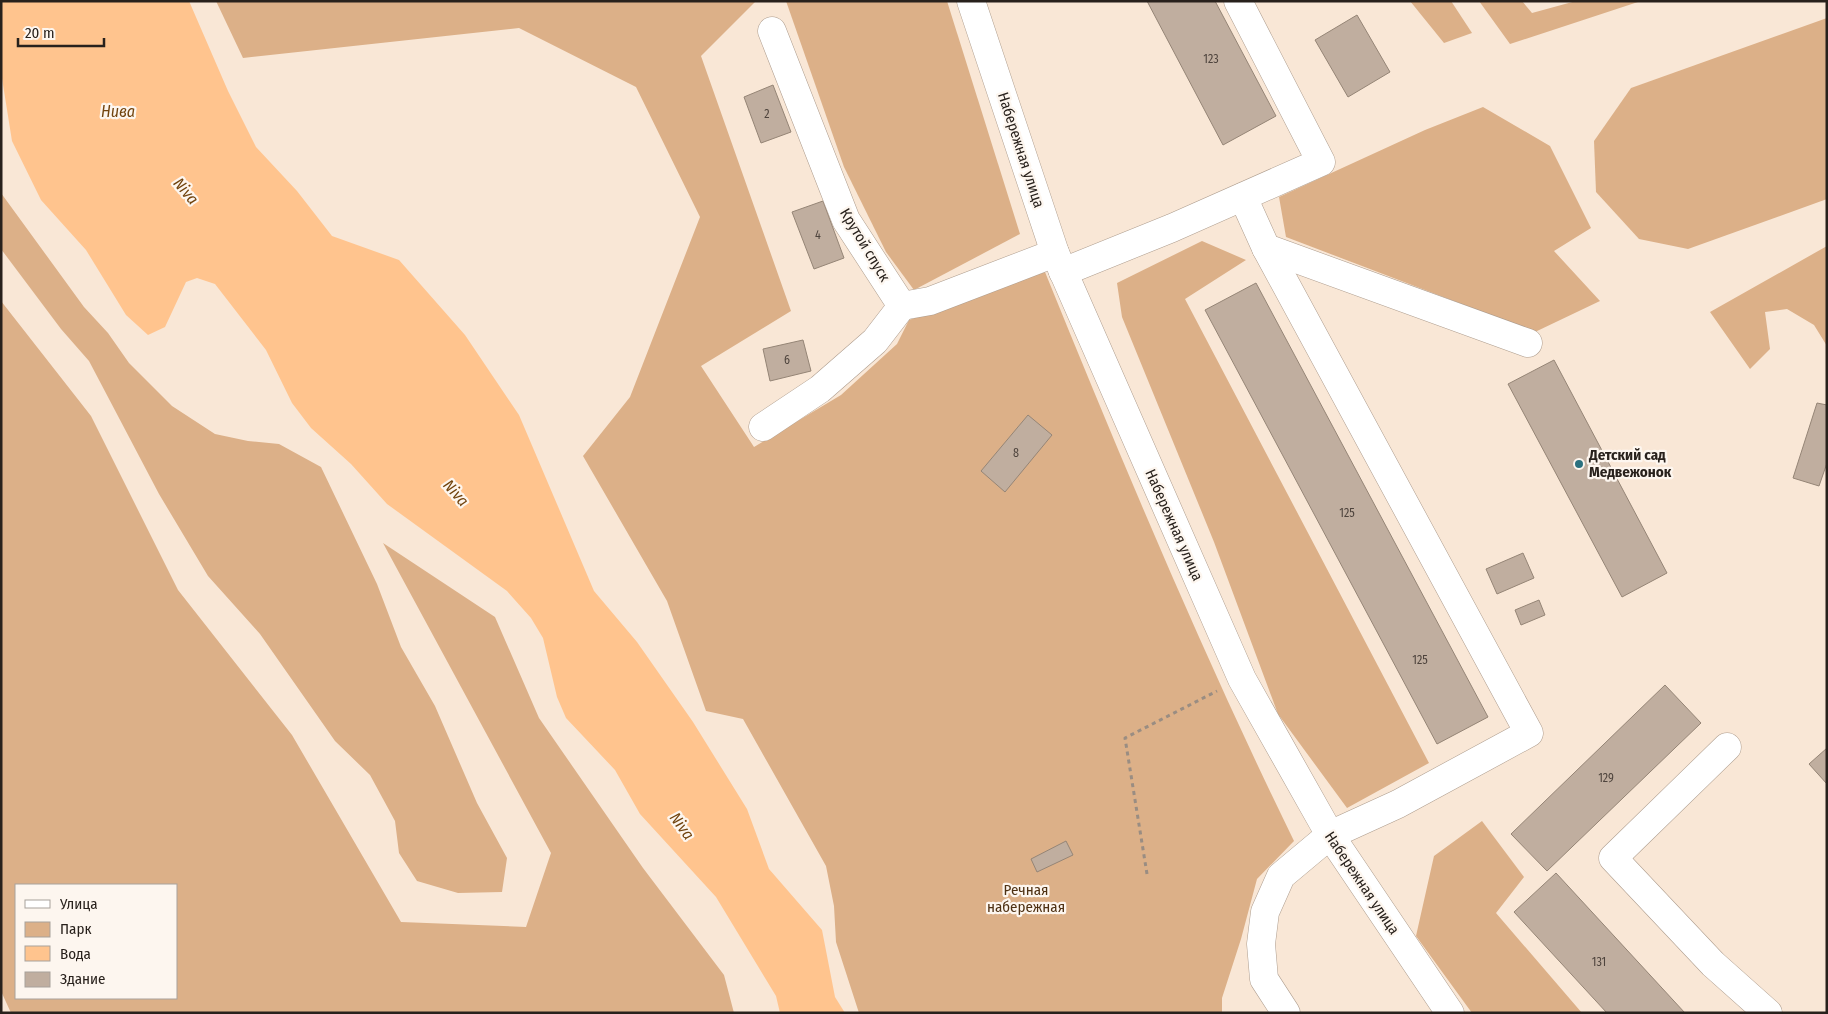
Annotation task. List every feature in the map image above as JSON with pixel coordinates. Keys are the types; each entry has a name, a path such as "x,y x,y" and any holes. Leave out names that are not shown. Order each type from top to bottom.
{"street":[{"name":"Набережная улица","path":"971,1 1059,263 1242,678 1330,835 1450,1013"},
{"path":"763,427 827,383 875,341 902,306 930,301 1059,263 1243,197 1321,162 1238,1"},
{"name":"Крутой спуск","path":"772,31 846,220 902,306"},
{"path":"1243,197 1266,248 1529,733 1398,804 1330,835 1281,876 1265,912 1261,944 1264,979 1286,1013"},
{"path":"1266,248 1528,343"},
{"path":"1727,748 1613,858 1713,964 1768,1013"}],"path":[{"path":"1147,874 1125,738 1242,678"}],"green space":[{"name":"Речная набережная","path":"216,1 756,1 701,56 791,311 701,366 754,447 841,395 897,344 909,320 1045,272 1104,416 1196,630 1294,841 1257,879 1241,939 1222,998 1222,1013 859,1013 836,942 834,906 826,866 743,719 706,711 667,601 583,456 630,397 700,217 636,87 519,28 243,58"},
{"path":"786,1 947,1 1020,234 914,290 886,252 844,167"},
{"path":"1410,1 1451,1 1472,33 1444,43"},
{"path":"1479,1 1522,1 1532,13 1576,1 1641,1 1510,44"},
{"path":"1827,18 1827,199 1688,249 1639,239 1596,192 1594,141 1631,88"},
{"path":"1483,107 1550,146 1591,228 1554,251 1600,301 1535,332 1286,237 1279,197 1425,130"},
{"path":"1,193 84,307 108,333 129,363 172,406 215,434 248,441 279,444 321,467 377,584 401,647 435,706 477,803 507,858 502,892 458,893 417,881 399,853 395,821 370,775 335,741 260,634 208,576 159,494 89,361 61,329 1,249"},
{"path":"1202,241 1246,260 1185,299 1429,763 1347,808 1278,714 1214,542 1122,317 1117,283"},
{"path":"1827,246 1827,346 1814,325 1787,309 1765,312 1770,349 1750,369 1710,312"},
{"path":"1,301 91,416 178,590 292,735 401,922 526,927 551,853 383,543 495,617 539,718 643,868 724,975 734,1013 11,1013 1,991"},
{"path":"1482,821 1524,877 1496,913 1582,1013 1472,1013 1416,936 1434,856"}],"water":[{"name":"Нива","path":"1,1 189,1 228,91 256,147 297,191 332,236 399,260 465,335 519,415 594,591 637,642 693,722 747,809 769,869 822,930 835,997 845,1013 780,1013 776,996 716,897 640,814 615,770 566,718 557,697 543,638 531,618 507,591 387,504 351,464 311,428 292,403 266,350 215,284 197,278 186,282 165,327 148,335 126,315 86,250 41,200 12,141 1,72"}],"building":[{"path":"1147,1 1215,1 1276,116 1223,145"},
{"path":"1357,15 1390,72 1348,97 1315,40"},
{"path":"773,85 791,132 761,143 744,97"},
{"path":"823,201 844,258 814,269 792,212"},
{"path":"1256,283 1488,717 1437,744 1205,310"},
{"path":"803,340 811,371 770,381 763,349"},
{"path":"1554,360 1667,573 1622,597 1508,384"},
{"path":"1817,403 1827,405 1827,463 1819,486 1793,478"},
{"path":"1028,415 1052,435 1005,492 981,471"},
{"path":"1523,553 1534,578 1497,594 1486,569"},
{"path":"1539,600 1545,615 1521,625 1515,610"},
{"path":"1665,685 1701,723 1547,871 1511,834"},
{"path":"1827,748 1827,784 1809,764"},
{"path":"1066,841 1073,855 1037,872 1031,859"},
{"path":"1556,873 1685,1013 1607,1013 1514,912"}],"place":[{"name":"Детский сад Медвежонок","path":"1579,464"}],"water label":[{"name":"Niva","path":"186,191"},
{"name":"Niva","path":"456,493"},
{"name":"Niva","path":"682,826"}]}
